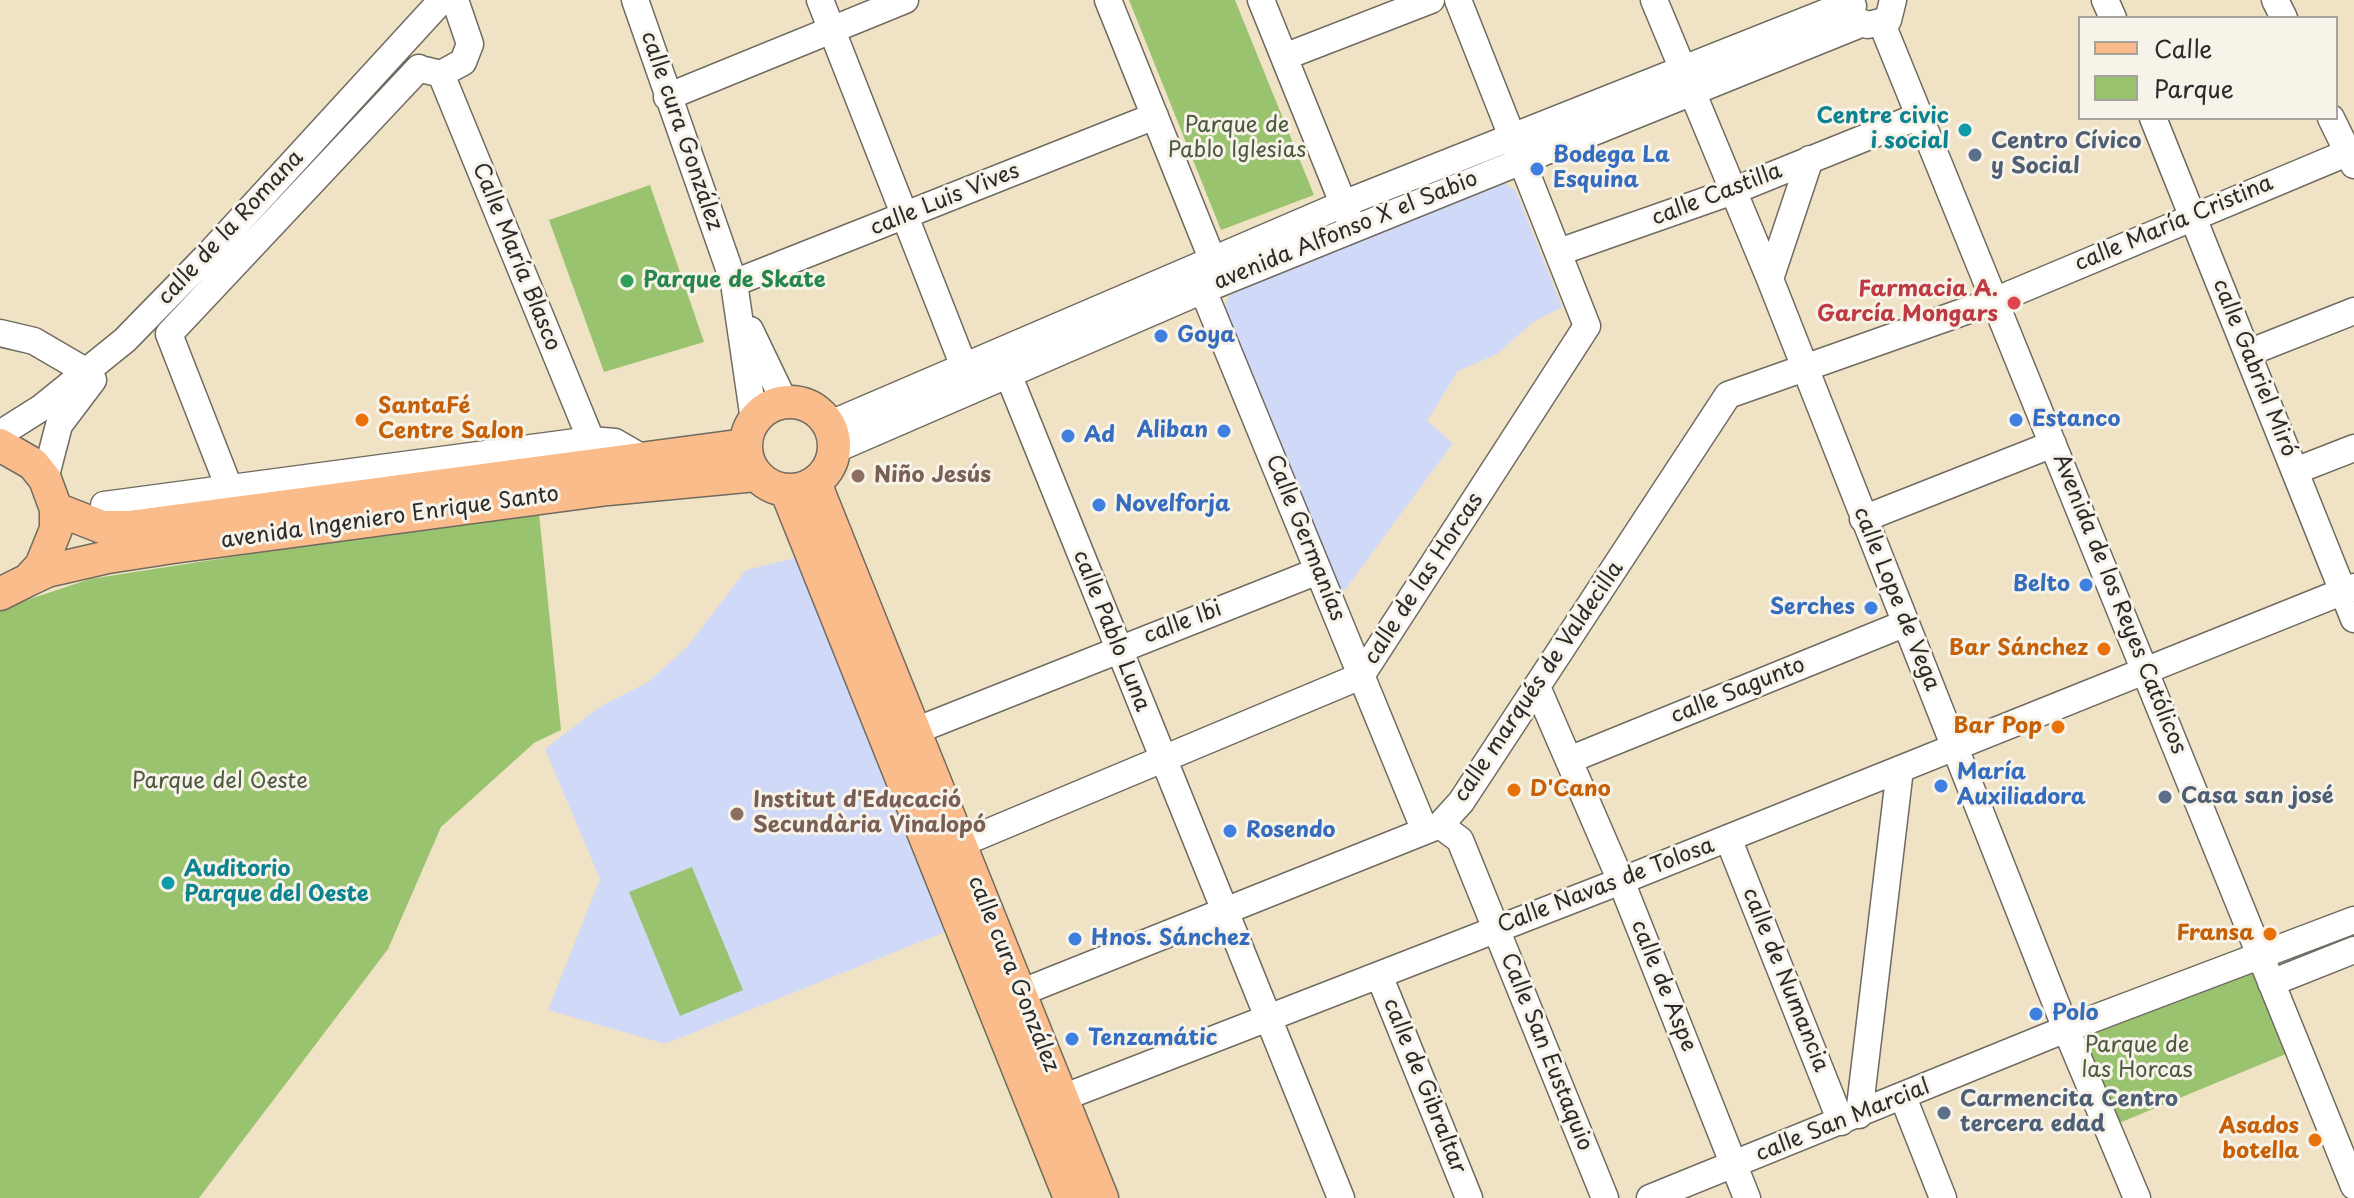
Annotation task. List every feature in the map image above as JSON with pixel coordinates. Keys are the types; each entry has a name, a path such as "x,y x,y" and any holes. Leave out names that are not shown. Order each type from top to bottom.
{"main road":[{"path":"785,403 806,405 831,438 824,474 800,487 775,488 756,475 750,432 764,411 785,403"},
{"name":"avenida Ingeniero Enrique Santo","path":"56,509 102,527 129,527 646,460 750,432"},
{"path":"0,445 33,464 45,479 56,509 51,549 14,587"},
{"name":"avenida Ingeniero Enrique Santo","path":"14,587 47,571 173,547 608,489 756,475"},
{"name":"calle cura González","path":"800,487 915,731 1102,1198"},
{"name":"calle cura González","path":"800,487 1070,1198"}],"street":[{"name":"calle de la Romana","path":"0,434 87,372 125,340 210,253 442,0"},
{"path":"169,334 430,71 463,62 470,44 455,0"},
{"name":"calle cura González","path":"635,0 737,296 785,403"},
{"path":"820,0 968,378"},
{"path":"667,97 905,0"},
{"name":"Calle Germanías","path":"1108,0 1212,258 1213,286 1318,571 1361,676 1432,828"},
{"path":"1261,0 1353,228"},
{"path":"1284,57 1431,0"},
{"name":"calle de las Horcas","path":"960,844 1361,676 1587,326 1458,0"},
{"name":"calle Lope de Vega","path":"1654,0 1770,279 2066,1029 2137,1198"},
{"name":"avenida Alfonso X el Sabio","path":"831,438 1003,363 1213,286 1353,228 1517,149 1687,80 1837,8 1879,9"},
{"name":"Avenida de los Reyes Católicos","path":"1879,9 1919,116 2148,671 2354,1186"},
{"path":"398,48 430,71"},
{"name":"Calle María Blasco","path":"430,71 591,440"},
{"name":"calle Luis Vives","path":"737,296 905,216 1155,116"},
{"name":"calle Castilla","path":"1559,252 1733,191 1919,116"},
{"name":"calle Gabriel Miró","path":"2154,120 2295,471 2348,589 2354,619"},
{"path":"2332,120 2352,156"},
{"name":"avenida Alfonso X el Sabio","path":"1003,363 1212,258 1343,204 1517,149"},
{"name":"calle María Cristina","path":"1994,301 2193,214 2352,156"},
{"path":"1770,279 1810,159"},
{"name":"calle cura González","path":"737,296 750,432"},
{"name":"calle marqués de Valdecilla","path":"1020,993 1432,828 1461,802 1728,395 1994,301"},
{"path":"2248,353 2354,311"},
{"path":"145,318 169,334 230,490"},
{"path":"0,333 34,341 87,372"},
{"path":"45,479 59,425 125,340"},
{"name":"calle Pablo Luna","path":"1003,363 1341,1198"},
{"path":"104,505 591,440 615,442 646,460"},
{"path":"1863,519 2053,444"},
{"path":"2295,471 2354,448"},
{"name":"calle Ibi","path":"915,731 1318,571"},
{"name":"Calle Navas de Tolosa","path":"1062,1098 1621,881 2348,589"},
{"name":"calle Sagunto","path":"1569,760 1906,623"},
{"name":"calle de Aspe","path":"1537,687 1621,881 1747,1198"},
{"path":"1850,1118 1900,769"},
{"name":"Calle San Eustaquio","path":"1432,828 1460,840 1605,1198"},
{"name":"calle de Numancia","path":"1728,838 1850,1118"},
{"name":"calle San Marcial","path":"1650,1198 2066,1029 2354,920"},
{"path":"2271,983 2354,950"},
{"name":"calle de Gibraltar","path":"1379,975 1469,1198"},
{"path":"1903,1097 1943,1198"}],"shaded area":[{"path":"1504,183 1516,191 1562,307 1533,322 1497,354 1458,371 1427,421 1453,443 1342,594 1224,308 1230,294"},
{"name":"Institut d'Educació Secundària Vinalopó","path":"799,557 950,930 665,1044 548,1010 600,879 545,749 601,706 648,682 687,647 746,570"}],"green space":[{"name":"Parque de Pablo Iglesias","path":"1129,0 1235,0 1314,195 1221,230"},
{"name":"Parque de Skate","path":"650,185 704,342 604,372 549,220"},
{"name":"Parque del Oeste","path":"539,513 561,730 534,743 441,827 388,949 199,1198 0,1198 0,609 90,579 462,521"},
{"path":"692,867 743,990 680,1016 629,892"},
{"name":"Parque de las Horcas","path":"2261,956 2298,1049 2107,1128 2066,1029"}],"place":[{"name":"Centre civic i social","path":"1965,130"},
{"name":"Centro Cívico y Social","path":"1975,155"},
{"name":"Bodega La Esquina","path":"1537,169"},
{"name":"Parque de Skate","path":"627,281"},
{"name":"Farmacia A. García Mongars","path":"2014,303"},
{"name":"Goya","path":"1161,336"},
{"name":"SantaFé Centre Salon","path":"362,420"},
{"name":"Estanco","path":"2016,420"},
{"name":"Aliban","path":"1224,431"},
{"name":"Ad","path":"1068,436"},
{"name":"Niño Jesús","path":"858,476"},
{"name":"Novelforja","path":"1099,505"},
{"name":"Belto","path":"2086,585"},
{"name":"Serches","path":"1871,608"},
{"name":"Bar Sánchez","path":"2104,649"},
{"name":"Bar Pop","path":"2058,727"},
{"name":"María Auxiliadora","path":"1941,786"},
{"name":"D'Cano","path":"1514,790"},
{"name":"Casa san josé","path":"2165,797"},
{"name":"Institut d'Educació Secundària Vinalopó","path":"737,814"},
{"name":"Rosendo","path":"1230,831"},
{"name":"Auditorio Parque del Oeste","path":"168,883"},
{"name":"Fransa","path":"2270,934"},
{"name":"Hnos. Sánchez","path":"1075,939"},
{"name":"Polo","path":"2036,1014"},
{"name":"Tenzamátic","path":"1072,1039"},
{"name":"Carmencita Centro tercera edad","path":"1944,1113"},
{"name":"Asados botella","path":"2315,1140"}]}
